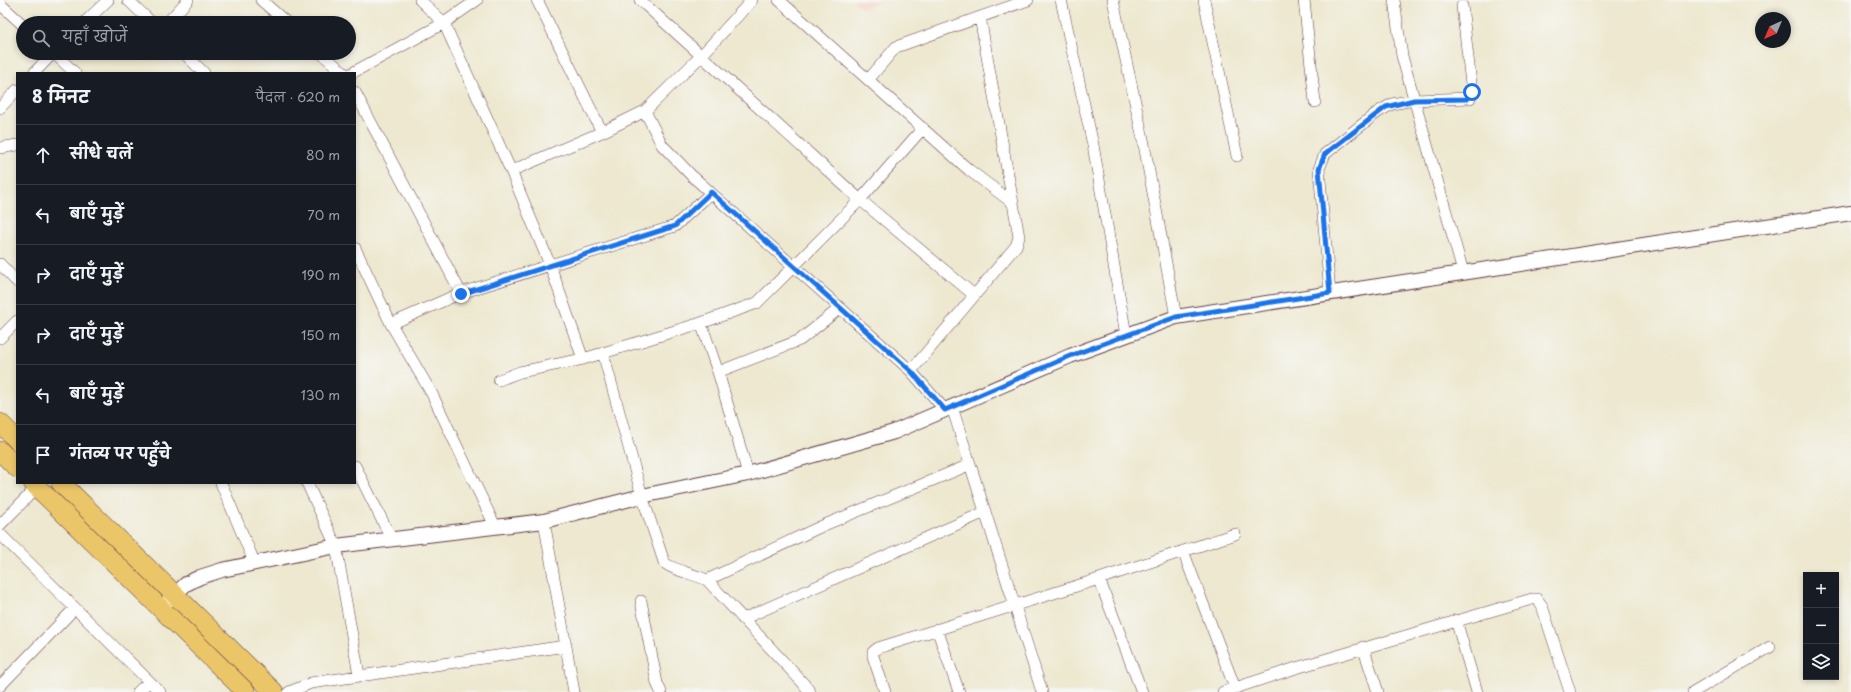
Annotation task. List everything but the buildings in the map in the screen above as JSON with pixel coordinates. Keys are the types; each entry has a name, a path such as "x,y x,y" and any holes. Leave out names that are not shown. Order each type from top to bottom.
{"highway":[{"path":"0,423 16,439"},
{"path":"0,451 16,467"},
{"path":"62,484 274,692"},
{"path":"35,485 246,692"}],"street":[{"path":"91,16 108,0"},
{"path":"128,0 145,16"},
{"path":"173,16 188,0"},
{"path":"261,0 279,16"},
{"path":"420,0 444,23 511,171 550,264 583,359"},
{"path":"354,72 444,23 477,0"},
{"path":"538,0 602,132"},
{"path":"640,0 860,200 974,295"},
{"path":"511,171 602,132 645,110 702,55 752,0"},
{"path":"779,0 969,170 1013,203"},
{"path":"869,79 896,47 1028,0"},
{"path":"1061,0 1093,145 1126,335"},
{"path":"1113,0 1143,139 1176,317"},
{"path":"1204,0 1237,156"},
{"path":"1304,0 1316,102"},
{"path":"1394,0 1402,56 1463,272"},
{"path":"0,4 16,19"},
{"path":"1330,293 1319,169 1322,159 1325,154 1386,107 1414,100 1467,99 1472,95 1462,6"},
{"path":"911,371 1016,246 1019,237 980,17"},
{"path":"35,72 46,60"},
{"path":"61,60 74,72"},
{"path":"191,60 203,72"},
{"path":"329,60 343,72"},
{"path":"0,108 16,91"},
{"path":"356,94 461,294"},
{"path":"645,110 662,145 711,192 911,371 949,408 985,512 1042,692"},
{"path":"499,380 520,372 583,359 701,323 757,303 860,200 923,128"},
{"path":"0,148 16,145"},
{"path":"391,324 461,294 550,264 675,226 711,192"},
{"path":"161,609 186,584 200,577 222,570 336,546 391,538 544,521 642,496 748,474 894,432 1070,356 1176,317 1851,213"},
{"path":"356,250 391,324 432,394 496,526"},
{"path":"0,264 16,281"},
{"path":"718,372 800,340 840,308"},
{"path":"0,338 16,323"},
{"path":"701,323 718,372 748,474"},
{"path":"603,353 642,496 661,558 666,565 708,580 810,692"},
{"path":"708,580 822,526 969,465"},
{"path":"356,468 391,538"},
{"path":"221,484 255,564"},
{"path":"307,484 336,546 359,675"},
{"path":"0,525 35,485"},
{"path":"743,619 985,512"},
{"path":"544,521 574,692"},
{"path":"0,534 160,692"},
{"path":"885,692 873,656 875,650 1235,534"},
{"path":"1183,551 1235,688"},
{"path":"1099,579 1142,692"},
{"path":"1223,692 1456,620 1532,599 1537,599 1542,606 1570,692"},
{"path":"641,601 657,683 661,692"},
{"path":"0,686 75,608"},
{"path":"1456,620 1477,692"},
{"path":"937,629 959,692"},
{"path":"289,692 311,682 566,646"},
{"path":"1693,692 1770,647"},
{"path":"1363,648 1378,692"},
{"path":"138,692 149,681"}],"shaded area":[{"path":"853,0 887,0 862,9"}],"route":[{"path":"461,294 550,264 675,226 711,192 911,371 945,410 1070,356 1176,317 1330,293 1319,169 1325,154 1378,112 1392,104 1414,100 1467,99 1470,98 1472,92"}]}
